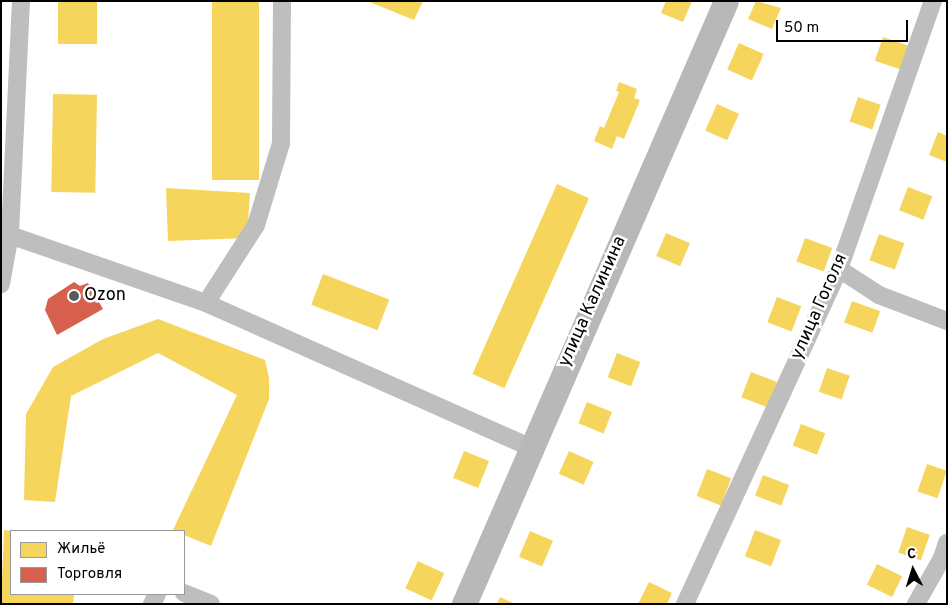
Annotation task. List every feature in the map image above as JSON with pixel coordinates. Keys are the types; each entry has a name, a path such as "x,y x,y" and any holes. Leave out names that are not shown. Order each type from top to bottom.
{"street":[{"path":"1,284 21,1"},
{"path":"206,302 256,225 281,143 282,1"},
{"name":"улица Калинина","path":"464,604 529,447 726,1"},
{"name":"улица Гоголя","path":"685,604 839,269 933,1"},
{"path":"6,233 206,302 529,447"},
{"path":"839,269 879,295 947,321"},
{"path":"916,604 942,558 947,543"},
{"path":"185,593 211,604"}],"building: Жильё":[{"path":"58,1 97,1 97,44 58,44"},
{"path":"212,1 259,1 259,180 212,180"},
{"path":"367,1 423,1 414,20"},
{"path":"666,1 692,1 683,22 661,13"},
{"path":"756,1 781,8 772,29 748,19"},
{"path":"883,37 909,46 901,70 875,61"},
{"path":"739,43 764,54 752,80 727,69"},
{"path":"619,82 637,89 634,98 640,100 624,139 617,136 612,149 594,141 600,126 604,128 619,92 616,91"},
{"path":"53,94 97,95 95,193 51,192"},
{"path":"858,97 881,105 872,129 850,122"},
{"path":"717,104 739,114 727,140 705,130"},
{"path":"938,132 947,136 947,162 929,155"},
{"path":"557,184 589,198 504,388 472,374"},
{"path":"908,187 932,196 923,220 899,210"},
{"path":"166,188 250,193 247,238 168,241"},
{"path":"666,233 690,243 680,266 656,256"},
{"path":"879,234 904,243 895,270 869,260"},
{"path":"805,238 832,248 824,271 796,261"},
{"path":"323,274 389,299 377,330 311,305"},
{"path":"777,297 801,306 792,332 767,322"},
{"path":"852,301 880,311 872,333 844,323"},
{"path":"158,319 265,360 269,378 269,399 211,546 185,535 185,530 173,530 237,395 158,353 71,396 55,502 24,500 26,414 53,367 103,339"},
{"path":"617,353 640,362 631,386 608,377"},
{"path":"827,368 850,376 842,399 819,392"},
{"path":"751,372 777,382 767,407 741,397"},
{"path":"587,402 612,412 603,433 578,423"},
{"path":"801,424 825,433 817,455 793,445"},
{"path":"464,451 489,461 478,488 453,478"},
{"path":"569,451 594,462 583,485 559,474"},
{"path":"927,464 947,471 937,498 918,491"},
{"path":"707,469 731,478 721,505 697,496"},
{"path":"763,475 789,485 781,506 755,496"},
{"path":"907,527 930,535 921,560 898,553"},
{"path":"4,530 10,531 10,595 74,595 73,604 1,603"},
{"path":"755,530 781,540 771,566 745,556"},
{"path":"530,531 553,541 542,567 519,557"},
{"path":"418,561 444,573 432,600 405,588"},
{"path":"877,564 902,576 892,597 867,585"},
{"path":"649,582 672,593 667,604 638,604"},
{"path":"500,597 515,604 497,604"}],"building: Торговля":[{"path":"74,282 80,286 88,283 103,309 57,335 45,310 48,299"}],"place":[{"name":"Ozon","path":"74,296"}]}
